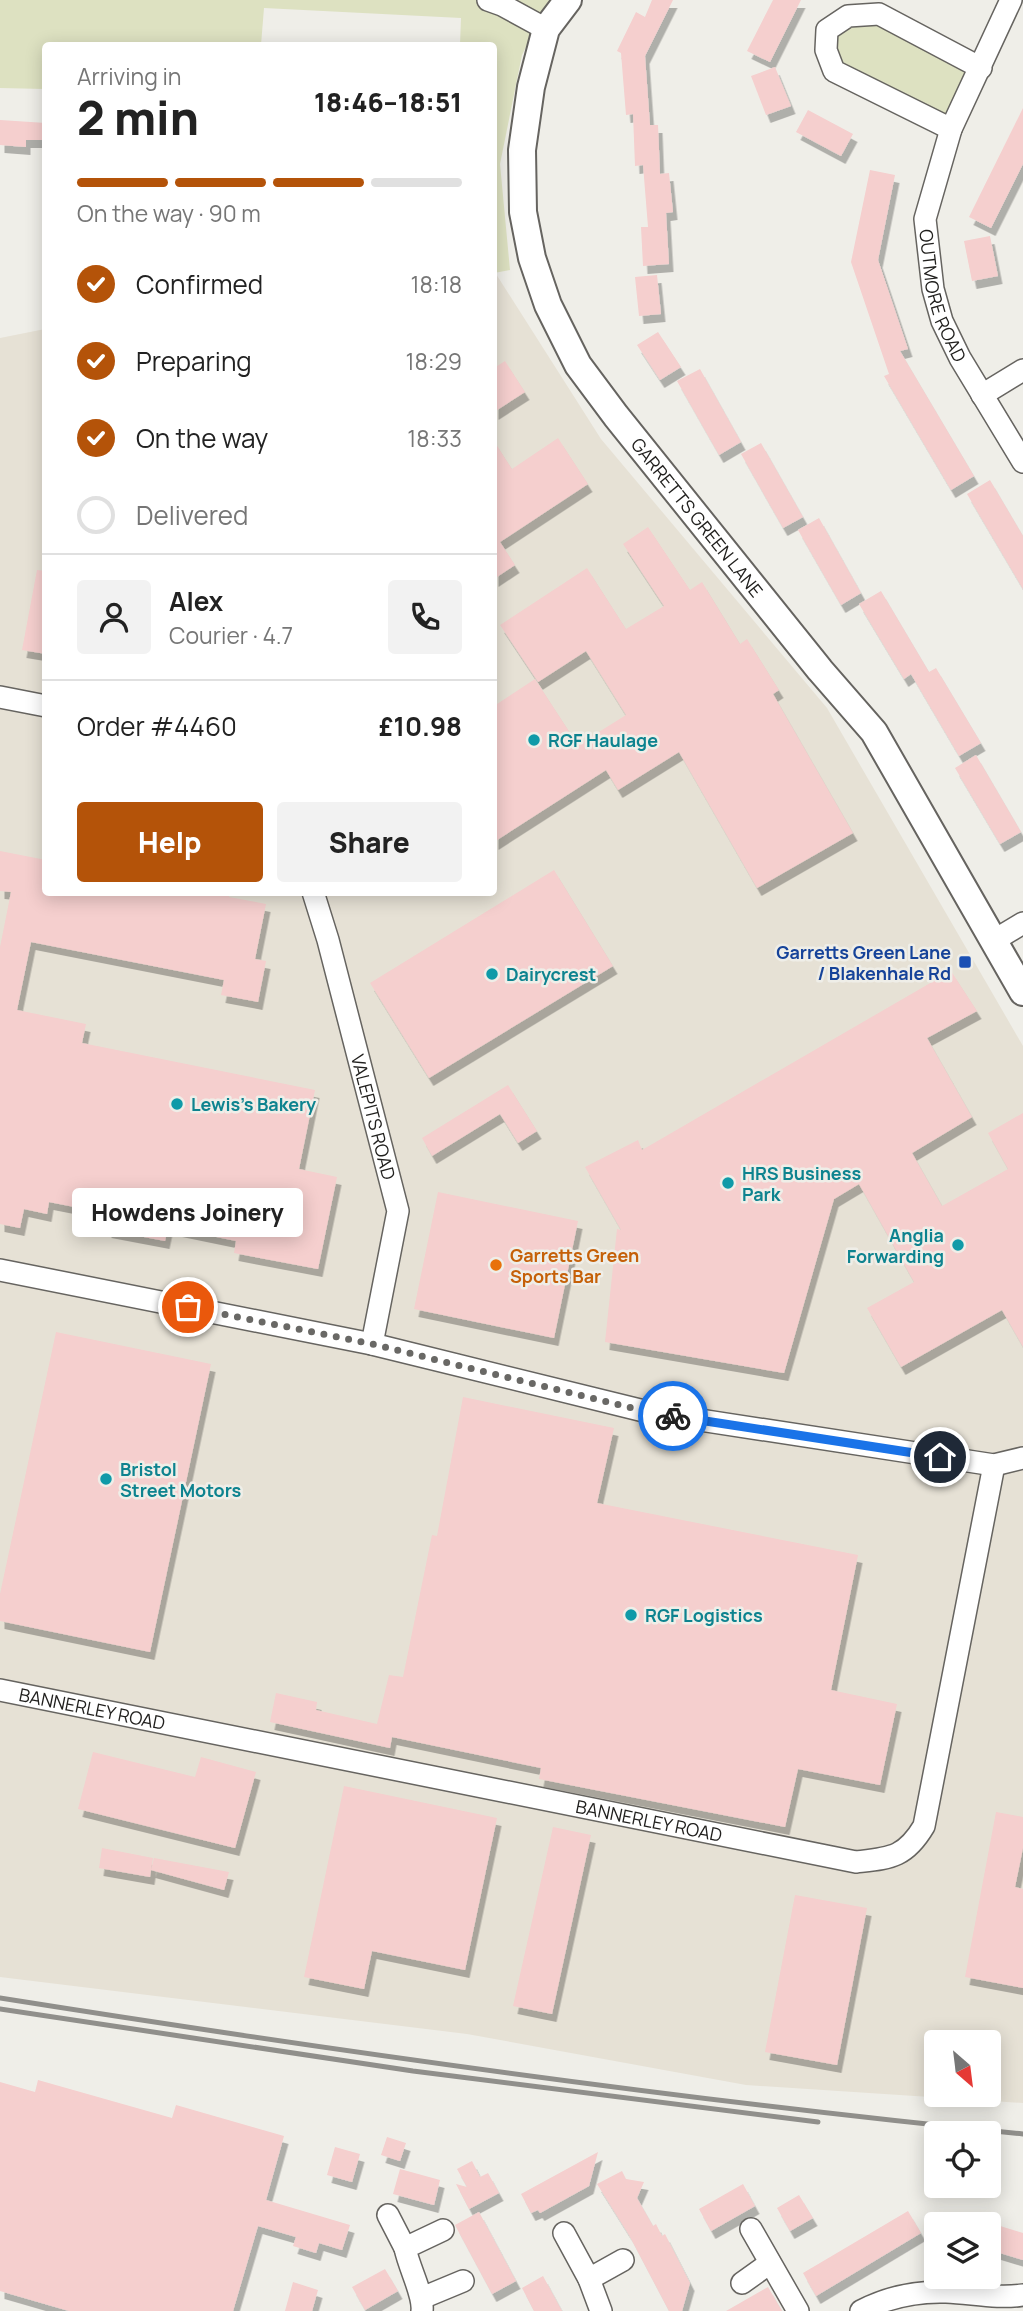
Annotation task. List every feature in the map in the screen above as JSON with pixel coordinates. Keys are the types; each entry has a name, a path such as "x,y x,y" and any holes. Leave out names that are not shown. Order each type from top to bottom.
{"street":[{"path":"488,0 546,29"},
{"name":"GARRETTS GREEN LANE","path":"568,0 546,29 531,87 522,155 523,212 532,258 548,305 578,365 615,416 820,670 874,732 1022,988"},
{"name":"OUTMORE ROAD","path":"1011,0 951,129 925,219 933,289 942,321 960,358 1023,462"},
{"path":"951,129 834,71 826,50 827,30 848,16 879,14 981,68"},
{"path":"982,396 1023,370"},
{"path":"0,697 42,705"},
{"name":"VALEPITS ROAD","path":"314,896 398,1211 372,1344"},
{"path":"993,941 1023,923"},
{"path":"0,1270 372,1344 648,1412 995,1465 1023,1458"},
{"name":"BANNERLEY ROAD","path":"0,1690 856,1862 892,1858 913,1844 925,1826 995,1465"},
{"path":"388,2216 405,2248 422,2304 463,2281"},
{"path":"751,2229 798,2311"},
{"path":"405,2248 443,2230"},
{"path":"564,2233 590,2279 601,2311"},
{"path":"590,2279 623,2260"},
{"path":"742,2283 770,2263"},
{"path":"861,2311 880,2301 908,2293 946,2292 1009,2297 1023,2295"}],"shaded area":[{"path":"497,276 601,439 827,708 1023,1046 1023,2103 1001,2102 1001,2030 924,2030 924,2097 746,2085 467,2034 0,1977 0,338 42,330 42,896 497,896"}],"green space":[{"path":"0,0 549,0 522,55 500,164 510,270 497,272 497,42 460,42 461,18 264,8 261,42 42,42 42,89 0,88"},
{"path":"879,14 981,68 951,129 834,71 827,30"}],"building":[{"path":"652,0 673,0 645,56 650,125 658,125 660,174 669,173 673,212 666,213 669,264 643,266 641,227 648,227 643,165 635,166 633,114 626,115 621,53 617,51 636,12 645,17"},
{"path":"773,0 801,0 770,62 747,51"},
{"path":"775,67 791,106 766,115 751,76"},
{"path":"1023,108 1023,164 991,228 969,217"},
{"path":"808,110 853,134 841,156 796,132"},
{"path":"0,120 42,123 42,140 26,140 26,147 0,145"},
{"path":"870,170 895,175 878,260 908,349 900,351 974,476 951,490 884,376 889,374 851,262"},
{"path":"990,236 998,276 972,281 964,241"},
{"path":"657,275 661,314 639,316 635,277"},
{"path":"658,332 681,367 660,380 637,345"},
{"path":"505,361 525,392 497,410 497,366"},
{"path":"700,369 741,442 719,455 677,381"},
{"path":"558,438 588,484 500,542 515,565 497,577 497,446 512,469"},
{"path":"761,443 803,517 783,528 741,454"},
{"path":"990,480 1023,536 1023,589 967,494"},
{"path":"819,518 861,593 841,605 798,530"},
{"path":"648,527 690,590 702,582 740,644 747,639 779,690 773,694 853,833 757,888 679,752 618,790 606,770 497,840 497,704 535,679 578,745 626,715 586,651 538,682 500,625 587,568 626,629 664,606 623,544"},
{"path":"37,570 42,571 42,653 22,650"},
{"path":"881,591 929,672 936,668 981,743 959,756 911,674 904,679 859,604"},
{"path":"976,755 1021,832 1000,844 955,768"},
{"path":"0,851 42,859 42,896 229,896 266,904 255,959 266,961 258,1002 221,995 224,980 31,942 17,1010 86,1024 82,1043 315,1090 299,1169 337,1177 318,1269 234,1253 236,1241 168,1227 165,1241 107,1230 110,1214 49,1202 47,1214 24,1209 20,1228 0,1224 0,947 11,892 0,891"},
{"name":"Dairycrest","path":"554,870 613,966 429,1078 370,983"},
{"name":"HRS Business Park","path":"951,971 977,1011 927,1038 972,1117 912,1153 942,1206 1008,1169 988,1133 1023,1113 1023,1347 1002,1310 901,1367 867,1308 914,1282 859,1184 834,1199 784,1373 605,1342 617,1229 621,1230 585,1167 638,1140 642,1150"},
{"path":"508,1085 537,1131 518,1143 500,1114 432,1156 422,1138"},
{"name":"Garretts Green Sports Bar","path":"438,1192 578,1221 554,1338 414,1309"},
{"name":"Bristol Street Motors","path":"56,1332 211,1364 150,1652 0,1621 0,1594"},
{"name":"RGF Logistics","path":"463,1397 614,1428 597,1503 858,1555 831,1690 897,1704 880,1785 798,1769 785,1827 539,1779 541,1768 392,1737 390,1748 270,1722 276,1693 317,1702 316,1710 377,1724 389,1675 403,1677 432,1535 437,1536"},
{"path":"93,1752 195,1777 201,1757 256,1772 235,1848 78,1809"},
{"path":"344,1786 497,1818 465,1970 372,1951 364,1989 304,1977"},
{"path":"996,1812 1023,1817 1023,1848 1015,1887 1023,1889 1023,1988 965,1977"},
{"path":"553,1827 591,1835 552,2014 513,2006"},
{"path":"102,1848 153,1858 150,1877 99,1868"},
{"path":"154,1858 229,1872 224,1890 151,1870"},
{"path":"795,1895 867,1908 837,2065 765,2052"},
{"path":"38,2080 172,2118 176,2105 284,2136 266,2200 350,2225 342,2250 319,2243 316,2253 293,2246 296,2237 258,2226 233,2311 69,2311 0,2291 0,2082 35,2092"},
{"path":"387,2137 406,2143 400,2161 381,2155"},
{"path":"335,2147 360,2154 352,2182 327,2175"},
{"path":"598,2152 589,2186 540,2213 538,2210 531,2213 521,2194"},
{"path":"472,2161 480,2177 488,2173 499,2193 469,2209 456,2184 467,2187 457,2169"},
{"path":"400,2169 440,2180 434,2205 393,2194"},
{"path":"622,2171 626,2179 644,2182 637,2198 653,2226 656,2224 662,2236 665,2234 690,2283 682,2311 669,2311 629,2235 597,2184"},
{"path":"743,2184 755,2206 711,2231 699,2209"},
{"path":"799,2195 813,2218 790,2231 777,2208"},
{"path":"908,2211 921,2233 816,2296 803,2273"},
{"path":"479,2212 516,2281 492,2294 455,2225"},
{"path":"1001,2226 1023,2233 1023,2260 1001,2253"},
{"path":"385,2269 398,2291 365,2310 352,2287"},
{"path":"543,2276 562,2311 534,2311 522,2288"},
{"path":"293,2282 318,2290 312,2311 285,2311"},
{"path":"768,2287 782,2311 726,2311"}],"railway":[{"path":"0,1998 511,2074 1023,2134"},
{"path":"0,2009 413,2071 818,2122"}],"way so far":[{"path":"188,1307 372,1344 673,1416"}],"place":[{"name":"RGF Haulage","path":"534,740"},
{"name":"Garretts Green Lane / Blakenhale Rd","path":"965,962"},
{"name":"Dairycrest","path":"492,974"},
{"name":"Lewis's Bakery","path":"177,1104"},
{"name":"HRS Business Park","path":"728,1183"},
{"name":"Anglia Forwarding","path":"958,1245"},
{"name":"Garretts Green Sports Bar","path":"496,1265"},
{"name":"Howdens Joinery","path":"188,1307"},
{"name":"Bristol Street Motors","path":"106,1479"},
{"name":"RGF Logistics","path":"631,1615"}],"route":[{"path":"673,1416 940,1457"}]}
